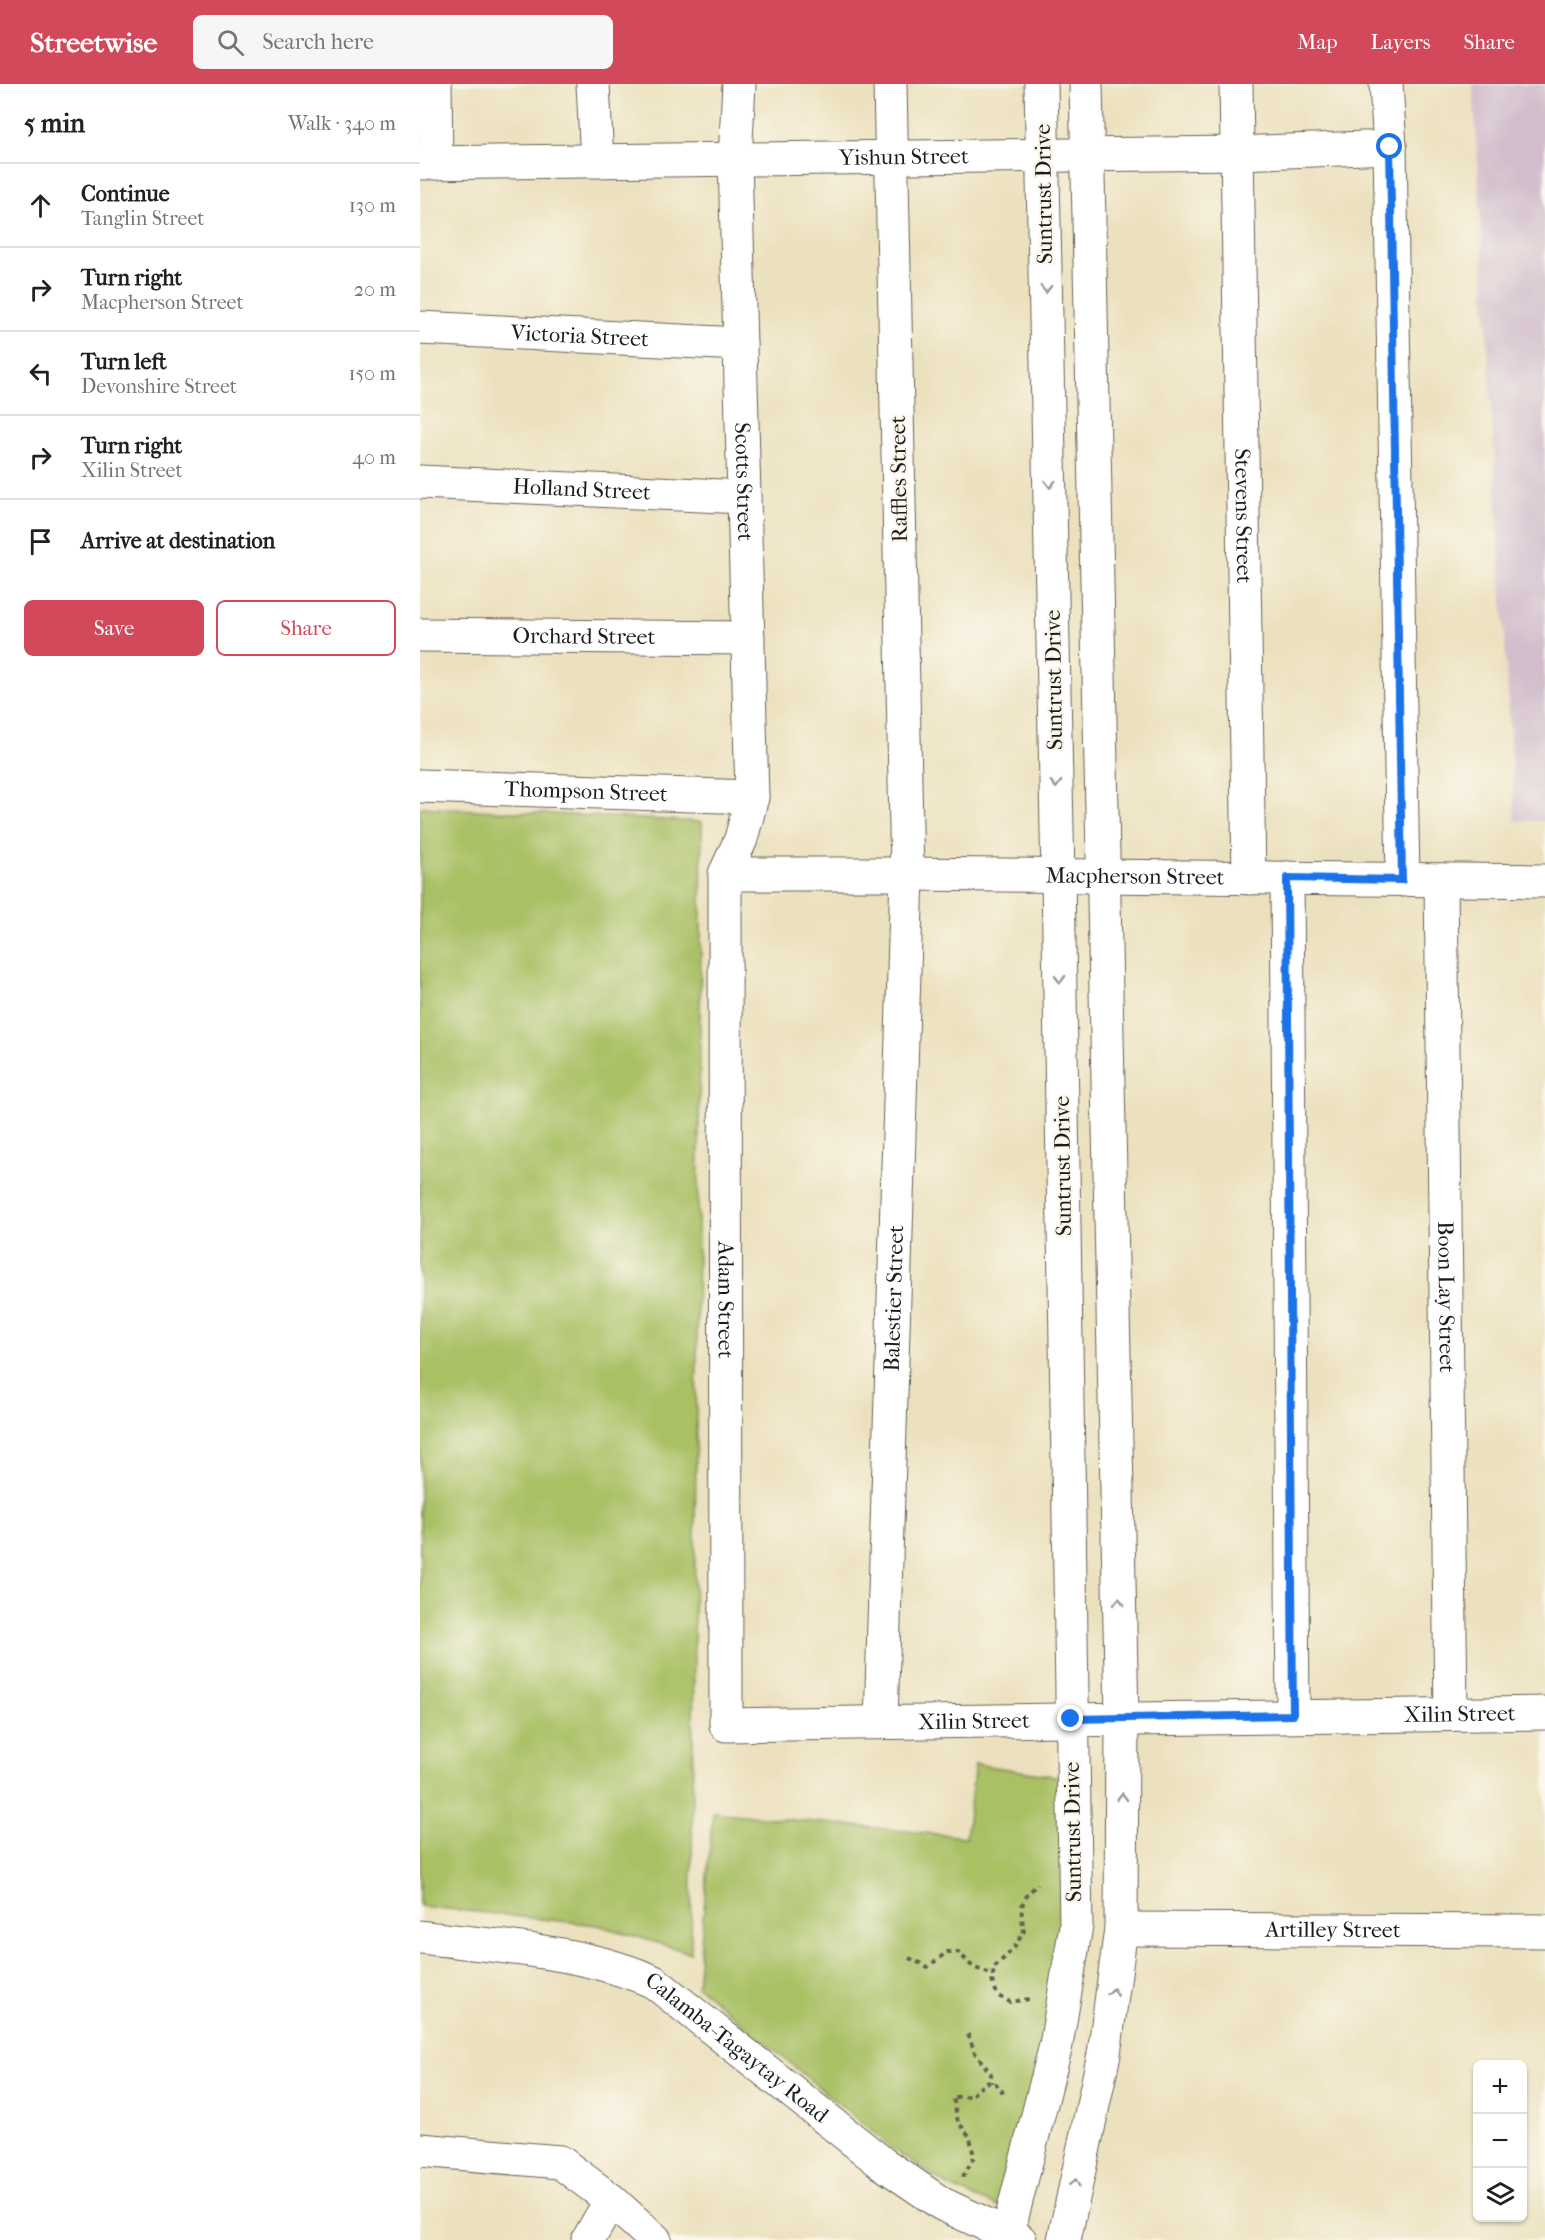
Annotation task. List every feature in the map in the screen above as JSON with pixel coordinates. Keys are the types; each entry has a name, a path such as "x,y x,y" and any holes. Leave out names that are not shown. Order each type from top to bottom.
{"street":[{"path":"428,163 435,84"},
{"path":"592,84 597,161"},
{"name":"Scotts Street","path":"725,874 741,839 752,797 735,159 739,84"},
{"name":"Raffles Street","path":"890,84 907,874"},
{"name":"Suntrust Drive","path":"1012,2238 1056,2045 1076,1926 1058,876 1041,84"},
{"name":"Suntrust Drive","path":"1064,2240 1104,2054 1121,1929 1122,1717 1086,84"},
{"name":"Stevens Street","path":"1236,84 1249,878"},
{"path":"1386,84 1390,147 1402,880"},
{"name":"Yishun Street","path":"428,163 1238,153 1390,147"},
{"name":"Victoria Street","path":"420,328 740,344"},
{"name":"Holland Street","path":"420,482 744,497"},
{"name":"Orchard Street","path":"420,635 748,638"},
{"name":"Thompson Street","path":"420,786 752,797"},
{"name":"Macpherson Street","path":"725,874 1545,881"},
{"name":"Adam Street","path":"725,874 726,1725"},
{"name":"Balestier Street","path":"882,1722 907,874"},
{"path":"1287,878 1293,1715"},
{"name":"Boon Lay Street","path":"1441,880 1451,1713"},
{"name":"Xilin Street","path":"726,1725 1122,1717 1545,1713"},
{"name":"Artilley Street","path":"1121,1929 1545,1931"},
{"name":"Calamba-Tagaytay Road","path":"420,1937 569,1956 622,1967 654,1982 882,2163 947,2206 1012,2238"},
{"path":"420,2150 560,2162 611,2200 655,2240"},
{"path":"588,2240 611,2200"}],"path":[{"path":"1065,1992 1010,2001 998,1996 992,1981 994,1968 1010,1953 1024,1931 1020,1908 1026,1896 1037,1885 1056,1877 1074,1877"},
{"path":"909,1958 928,1967 948,1952 958,1952 973,1968 993,1975"},
{"path":"968,2034 975,2053 991,2074 992,2084"},
{"path":"947,2206 974,2157 970,2137 955,2116 953,2097 971,2096 986,2082 996,2084 1005,2093 1004,2105 1008,2113 1038,2123"}],"shaded area":[{"path":"1473,84 1545,84 1545,821 1515,821"}],"green space":[{"path":"420,807 702,822 691,1953 597,1925 420,1906"},
{"path":"975,1764 1067,1778 1064,1930 1025,2126 999,2207 950,2187 898,2153 697,1986 713,1812 966,1837"}],"route":[{"path":"1071,1719 1293,1715 1287,878 1402,880 1390,147"}]}
